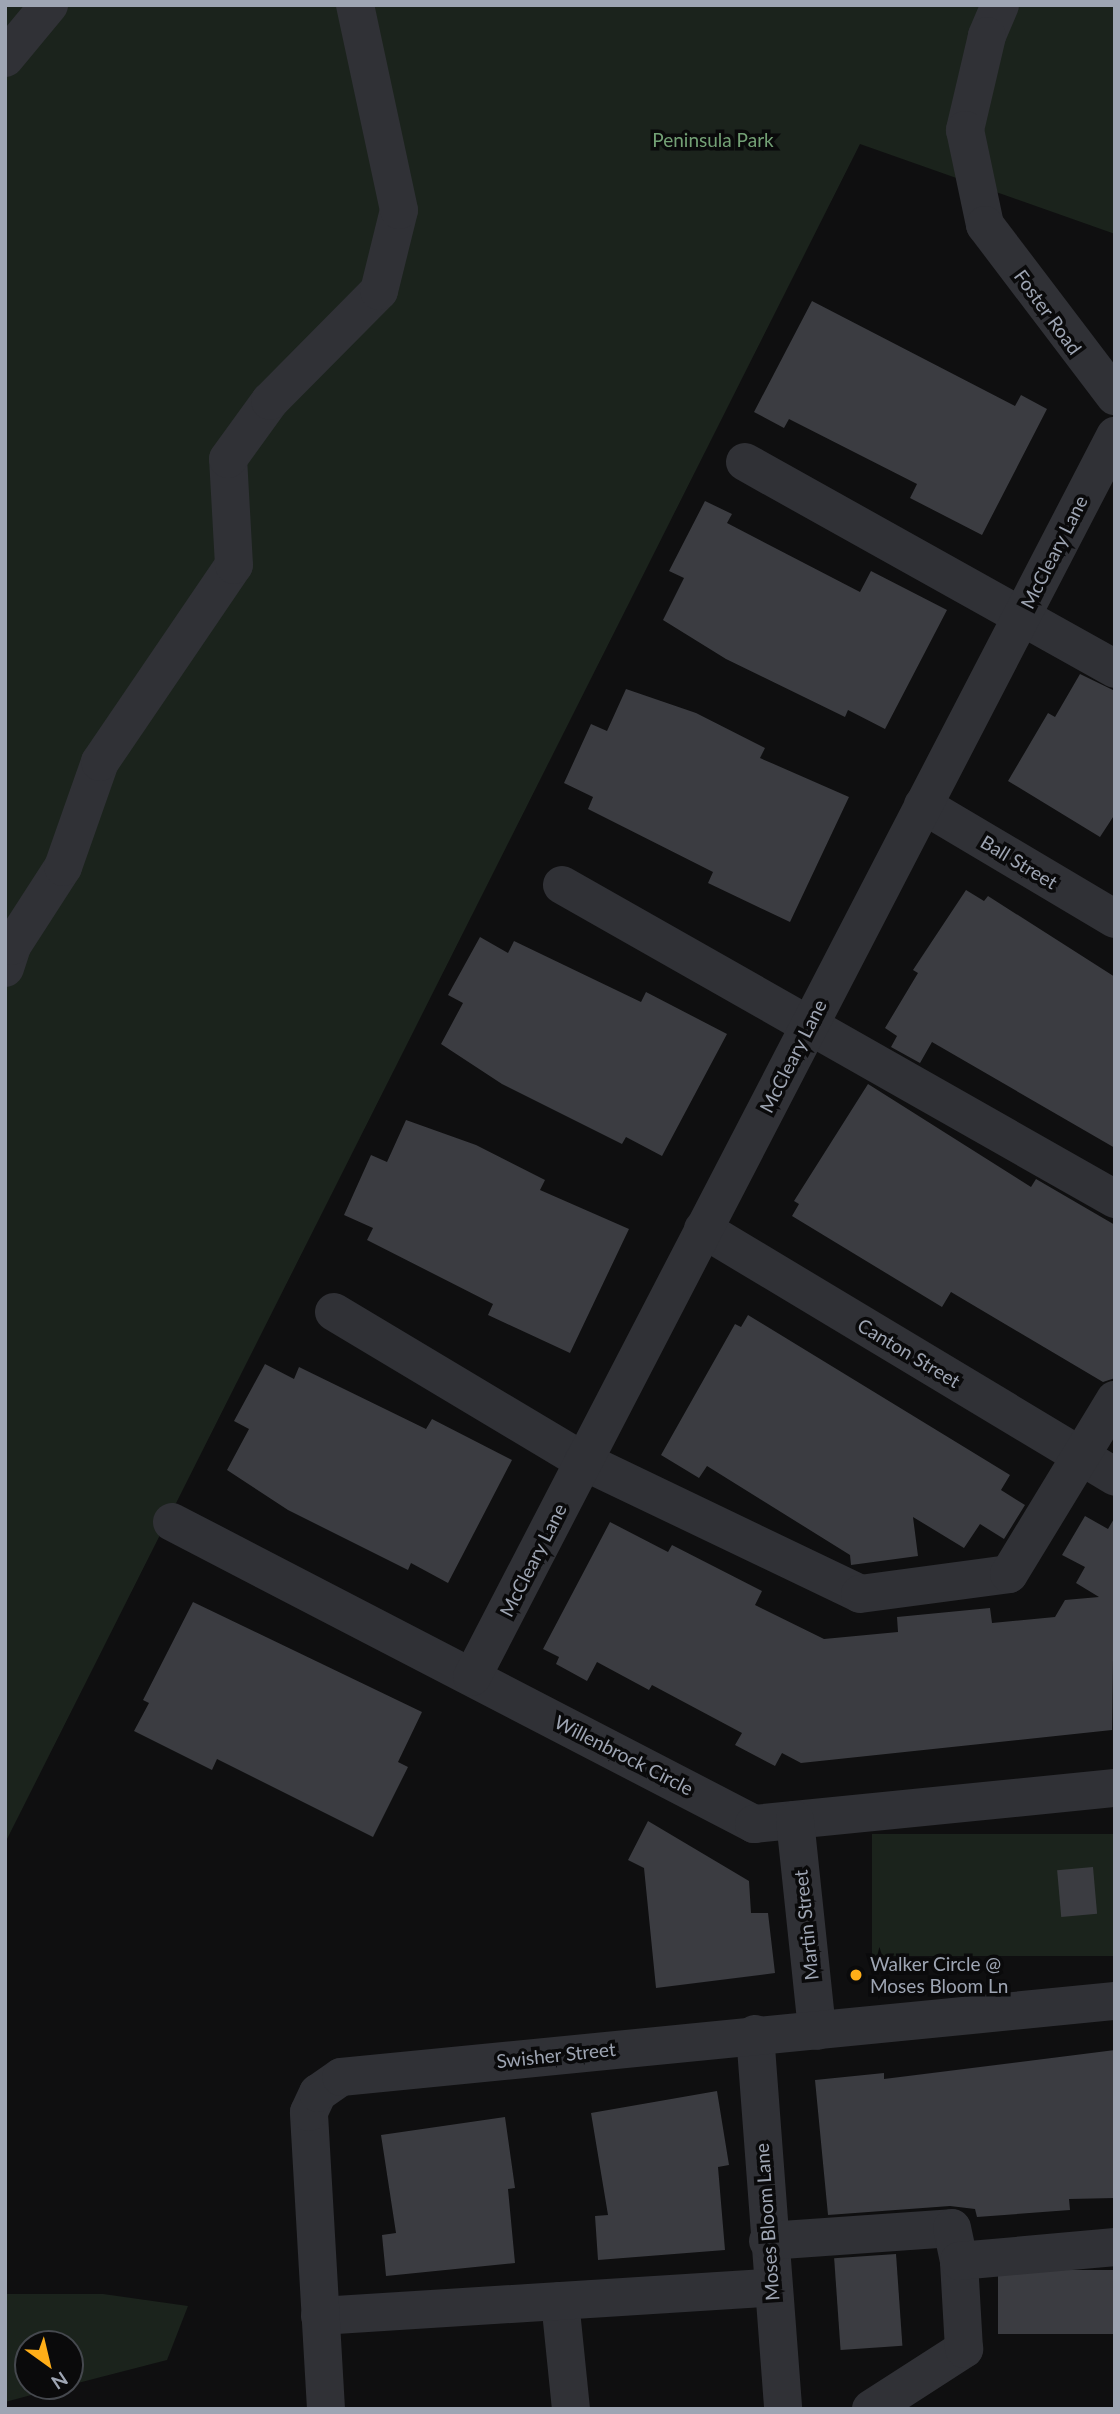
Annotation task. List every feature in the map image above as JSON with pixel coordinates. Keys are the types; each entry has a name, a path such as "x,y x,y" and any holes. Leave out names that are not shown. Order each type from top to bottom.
{"street":[{"path":"5,58 49,5"},
{"path":"5,968 12,946 63,867 100,762 234,565 228,459 270,401 379,291 399,210 355,5"},
{"name":"Foster Road","path":"1000,5 986,36 965,130 985,225 1115,396"},
{"name":"McCleary Lane","path":"472,1677 1115,436"},
{"path":"745,462 1022,614 1115,669"},
{"name":"Ball Street","path":"923,805 1115,919"},
{"path":"562,885 1115,1199"},
{"name":"Canton Street","path":"703,1230 1115,1477"},
{"path":"334,1312 583,1461 860,1594 1009,1574 1115,1400"},
{"name":"Willenbrock Circle","path":"172,1522 754,1824 1115,1788"},
{"name":"Martin Street","path":"795,1819 817,2031"},
{"name":"Swisher Street","path":"326,2409 309,2112 318,2093 341,2077 1115,2001"},
{"name":"Moses Bloom Lane","path":"755,2035 771,2288 783,2409"},
{"path":"768,2241 952,2228 959,2261 964,2349 871,2409"},
{"path":"959,2261 1115,2247"},
{"path":"320,2316 771,2288"},
{"path":"560,2301 571,2409"}],"green space":[{"name":"Peninsula Park","path":"5,5 1115,5 1115,234 860,144 5,1843"},
{"path":"872,1834 1115,1834 1115,1956 872,1956"},
{"path":"5,2294 103,2294 188,2306 167,2360 84,2381 84,2330 14,2330 14,2400 5,2402"}],"building":[{"path":"812,301 1015,406 1021,395 1047,409 982,535 910,498 917,484 789,419 784,428 754,412"},
{"path":"705,501 732,514 727,523 860,592 871,571 947,610 885,729 848,710 845,717 726,659 663,620 684,578 669,571"},
{"path":"1080,674 1115,691 1115,814 1100,837 1008,781 1048,713 1055,717"},
{"path":"626,689 696,713 765,748 760,758 849,797 790,922 708,883 713,872 588,809 593,797 564,783 591,724 607,731"},
{"path":"966,890 984,901 988,896 1115,977 1115,1148 932,1042 920,1063 891,1047 897,1036 885,1028 918,973 913,970"},
{"path":"480,937 508,953 514,941 641,1002 646,992 727,1034 662,1156 626,1137 622,1144 502,1084 441,1044 463,1003 448,995"},
{"path":"868,1084 1031,1187 1036,1179 1115,1225 1115,1378 1103,1382 951,1292 942,1307 792,1216 799,1204 794,1201"},
{"path":"406,1120 476,1145 545,1180 540,1190 629,1229 570,1353 488,1315 493,1304 367,1240 373,1228 344,1215 371,1155 387,1162"},
{"path":"748,1315 1010,1475 1001,1490 1025,1505 1004,1539 980,1524 964,1548 913,1517 918,1556 851,1565 850,1555 707,1466 699,1478 661,1455 735,1324 741,1327"},
{"path":"265,1364 294,1379 299,1367 426,1429 432,1419 512,1460 448,1583 411,1563 408,1570 288,1510 227,1470 249,1429 234,1421"},
{"path":"1085,1516 1108,1529 1115,1517 1112,1730 801,1763 782,1753 775,1766 735,1745 742,1733 652,1685 649,1690 597,1662 587,1681 556,1664 559,1657 543,1649 610,1522 668,1552 672,1545 762,1591 755,1605 824,1639 898,1632 897,1617 990,1608 992,1623 1055,1617 1065,1600 1099,1597 1076,1583 1085,1567 1062,1555"},
{"path":"193,1602 422,1712 398,1762 408,1767 373,1837 217,1759 212,1770 134,1731 149,1703 143,1700"},
{"path":"648,1821 749,1881 751,1913 768,1913 775,1973 656,1988 644,1868 628,1860"},
{"path":"1093,1867 1097,1914 1061,1917 1057,1870"},
{"path":"1115,2050 1115,2198 1069,2199 1070,2210 977,2217 975,2209 950,2206 828,2215 815,2080 884,2073 884,2079"},
{"path":"717,2091 729,2165 718,2167 725,2250 598,2260 595,2216 608,2215 591,2113"},
{"path":"505,2117 515,2188 508,2189 515,2263 386,2276 382,2235 396,2233 381,2135"},
{"path":"896,2254 902,2346 841,2350 834,2258"},
{"path":"998,2270 1115,2270 1115,2334 998,2334"}],"place":[{"name":"Walker Circle @ Moses Bloom Ln","path":"856,1975"}]}
